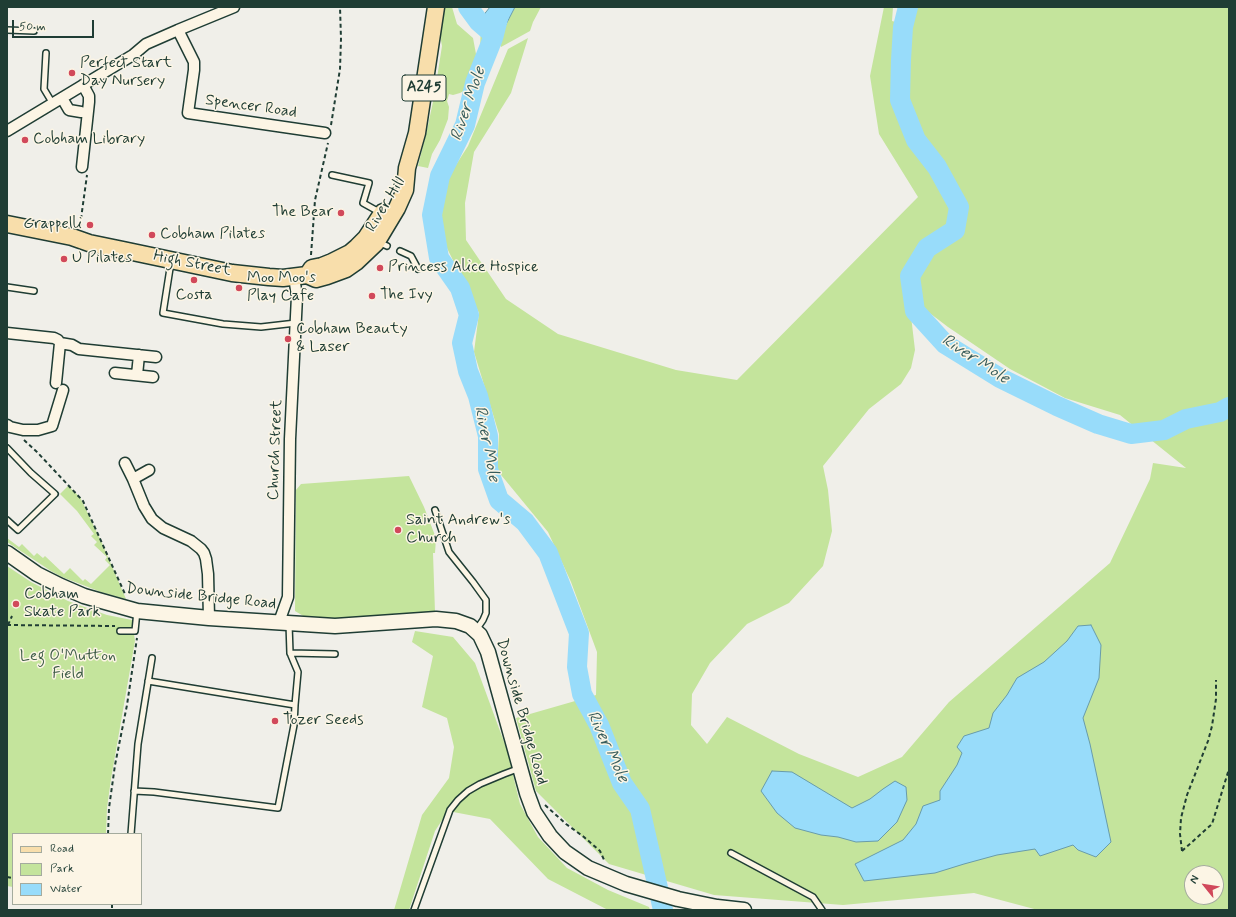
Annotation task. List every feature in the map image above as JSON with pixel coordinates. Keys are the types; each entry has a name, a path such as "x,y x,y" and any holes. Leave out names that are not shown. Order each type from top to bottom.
{"main road":[{"name":"A245","path":"408,168 418,126 436,7"},
{"name":"River Hill","path":"301,276 312,268 322,266 350,253 366,238 408,168"},
{"name":"River Hill","path":"301,276 316,279 336,273 356,262 365,254 382,244 405,190 408,168"},
{"name":"High Street","path":"7,224 102,246 248,275 269,277 301,276"}],"street":[{"path":"7,131 133,55 146,44 234,7"},
{"name":"Spencer Road","path":"178,30 194,62 188,113 325,133"},
{"path":"82,167 90,102 89,96 83,85"},
{"path":"62,98 69,110 81,112"},
{"name":"Church Street","path":"284,622 288,597 290,439 297,296 301,276"},
{"path":"7,333 54,338 60,343 72,345 79,349 156,357"},
{"path":"9,426 23,430 38,430 52,426 59,386 60,343"},
{"path":"136,375 139,355"},
{"path":"115,373 153,377"},
{"path":"125,463 133,478 144,506 152,519 163,528 191,541 201,549 204,554 208,574 209,618"},
{"path":"133,478 149,470"},
{"name":"Downside Bridge Road","path":"7,553 37,574 61,586 134,615 284,622 335,626 436,619 447,619 464,623 476,630 485,642 520,768 534,812 550,836 565,852 574,860 588,868 651,892 717,907 744,910"}],"lane":[{"path":"7,30 34,31"},
{"path":"46,53 44,89 52,104"},
{"path":"332,175 369,183 363,203 382,213"},
{"path":"400,251 411,256 418,269"},
{"path":"171,260 163,313 223,324 261,327 296,323"},
{"path":"7,288 34,291"},
{"path":"7,448 55,494 18,530 7,520"},
{"path":"434,510 448,552 486,600 486,613 476,630"},
{"path":"120,631 135,631 134,615"},
{"path":"134,791 154,792 278,808 294,725 298,672 290,653 288,628 284,622"},
{"path":"290,653 335,654"},
{"path":"131,833 138,744 152,658"},
{"path":"148,680 295,705"},
{"path":"414,910 450,810 468,791 480,784 520,768"},
{"path":"731,853 813,896 822,910"}],"path":[{"path":"77,239 88,169 82,167"},
{"path":"7,625 134,615 126,599 124,589 83,501 31,445 9,426"},
{"path":"7,625 12,616"},
{"path":"108,833 109,808 115,766 137,640 135,631"},
{"path":"1216,680 1216,699 1212,726 1208,741 1187,795 1181,818 1180,834 1182,851 1212,824 1229,769"},
{"path":"543,803 566,824 584,836 600,852 606,864 606,876"}],"green space":[{"path":"445,7 452,7 457,24 473,38 476,54 475,70 479,78 477,85 460,93 453,95 449,94 447,101 449,107 448,119 440,140 432,154 428,168 418,166 434,97 442,46 440,35"},
{"path":"515,7 541,7 530,31 501,47 498,40"},
{"path":"884,7 893,7 892,21 910,26 916,7 1229,7 1229,910 1038,910 974,893 843,905 714,895 609,864 536,791 516,718 596,695 597,652 571,582 548,532 497,470 499,434 474,352 479,313 442,238 441,208 447,179 468,146 508,49 528,38 511,93 474,152 465,203 466,240 506,299 558,334 676,370 737,380 918,197 879,134 870,76","holes":["923,308 948,327 1010,369 1065,398 1120,415 1186,468 1153,463 1150,479 1110,563 949,702 902,757 858,777 799,754 727,717 707,744 691,725 692,694 710,663 747,624 789,603 823,566 832,531 828,490 823,466 869,409 901,384 911,368 915,350 911,316"]},
{"path":"481,25 496,38 492,47 489,64 485,64 480,50"},
{"path":"409,476 424,507 436,538 435,553 433,553 435,612 334,620 305,617 295,611 296,490 301,484"},
{"path":"68,486 80,497 126,599 101,592 62,577 7,542 7,538 19,547 22,544 34,556 37,553 43,558 45,556 64,574 70,568 83,581 85,579 91,584 110,565 105,560 107,557 94,545 97,542 91,536 94,534 77,511 60,494"},
{"name":"Leg O'Mutton Field","path":"7,566 31,582 68,601 107,615 132,620 135,641 111,779 107,808 106,833 12,833 12,887 7,886"},
{"path":"415,631 453,637 475,663 507,750 520,804 538,837 567,868 608,890 649,907 650,910 608,910 548,879 490,819 448,811 435,831 409,910 394,910 422,815 449,778 454,747 447,718 422,707 433,656 412,642"}],"water":[{"name":"River Mole","path":"490,7 515,7 498,40 474,27"},
{"path":"1091,625 1101,645 1099,678 1083,718 1111,842 1096,857 1078,850 1073,845 1040,856 1035,849 997,855 935,873 864,881 855,864 903,840 916,824 923,806 940,800 940,791 957,765 962,753 957,747 964,736 989,728 993,713 1007,695 1017,678 1044,662 1067,641 1078,626"},
{"path":"772,771 792,772 852,808 870,799 895,781 906,787 907,800 897,822 878,841 856,842 838,837 821,835 795,828 777,813 761,791"}],"waterway":[{"path":"468,7 479,22 494,35"},
{"name":"River Mole","path":"501,7 493,38 475,83 465,125 440,176 432,215 439,258 460,288 469,315 462,343 468,371 478,396 488,436 488,469 499,500 525,522 548,553 579,633 577,667 582,694 599,725 622,783 640,809 663,910"},
{"name":"River Mole","path":"908,7 903,27 900,100 916,140 937,167 959,207 955,230 927,248 910,276 915,311 945,344 1000,378 1098,424 1131,434 1164,430 1186,419 1220,412 1229,407"}],"place":[{"name":"Perfect Start Day Nursery","path":"72,73"},
{"name":"Cobham Library","path":"25,140"},
{"name":"The Bear","path":"341,213"},
{"name":"Grappelli","path":"90,225"},
{"name":"Cobham Pilates","path":"152,235"},
{"name":"U Pilates","path":"64,259"},
{"name":"Princess Alice Hospice","path":"380,268"},
{"name":"Costa","path":"194,280"},
{"name":"Moo Moo's Play Cafe","path":"239,288"},
{"name":"The Ivy","path":"372,296"},
{"name":"Cobham Beauty & Laser","path":"288,339"},
{"name":"Saint Andrew's Church","path":"398,530"},
{"name":"Cobham Skate Park","path":"16,604"},
{"name":"Tozer Seeds","path":"275,721"}]}
